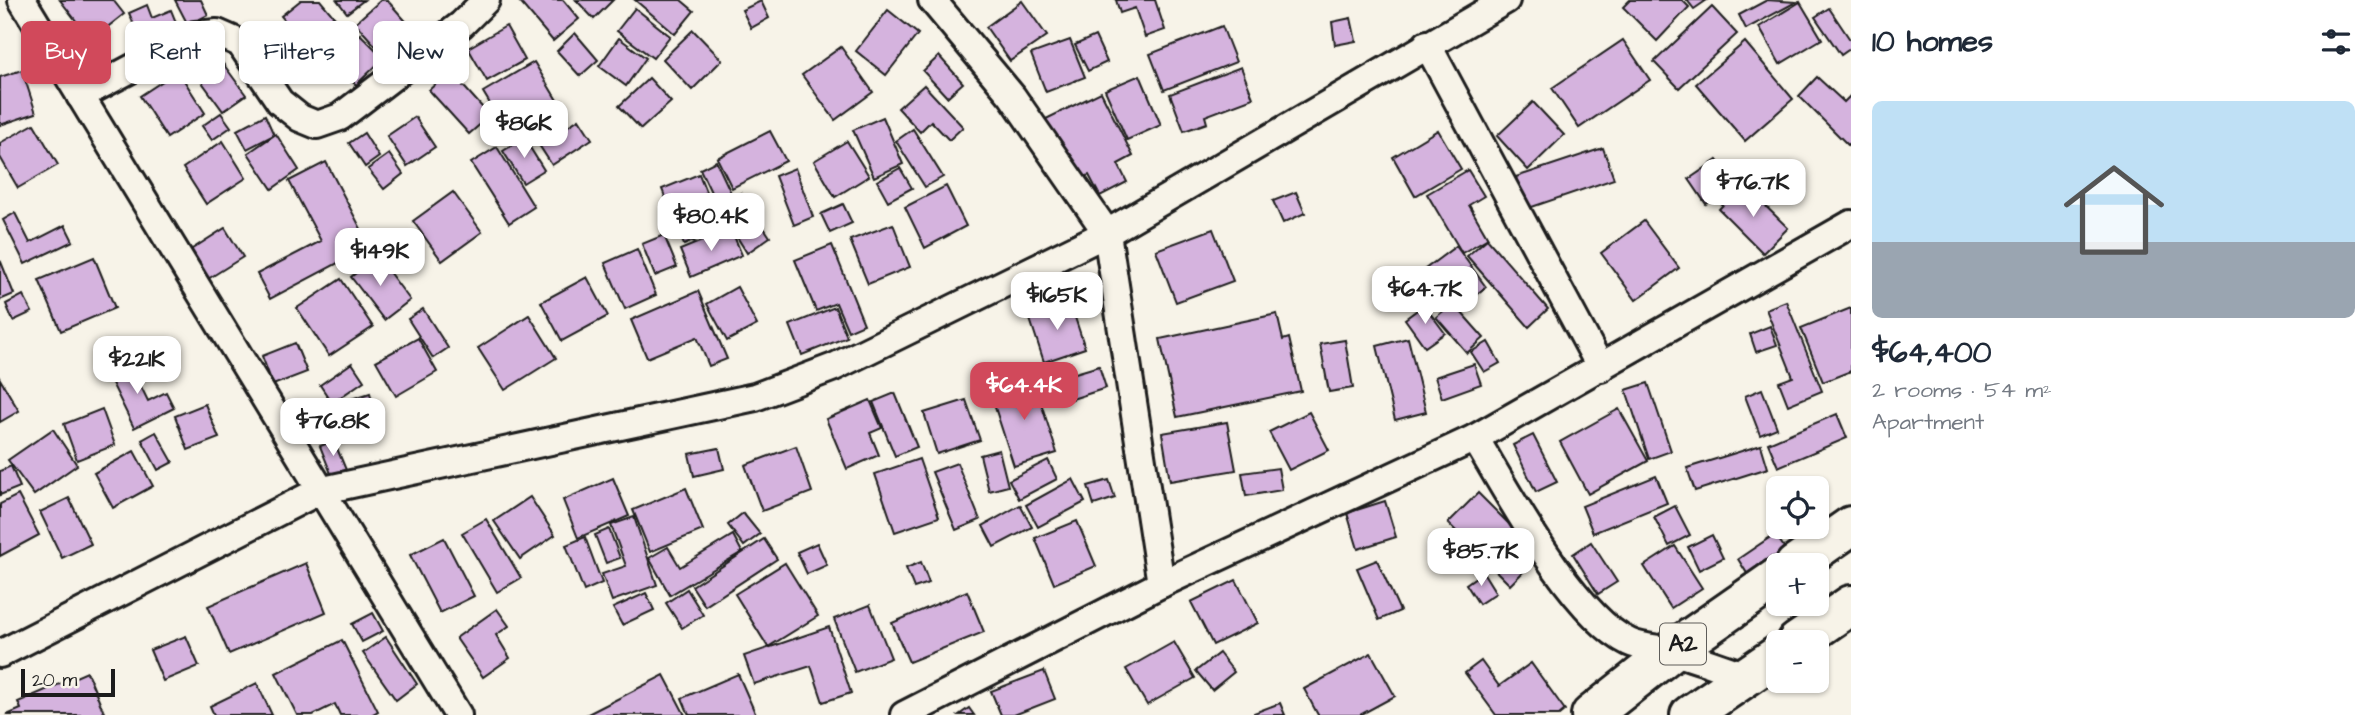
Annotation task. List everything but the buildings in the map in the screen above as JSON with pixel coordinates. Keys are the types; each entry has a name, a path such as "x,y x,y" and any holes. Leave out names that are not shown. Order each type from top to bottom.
{"highway":[{"path":"1812,553 1851,526"},
{"name":"A2","path":"1591,715 1672,652 1766,585"},
{"path":"1815,630 1851,605"},
{"name":"A2","path":"1690,715 1763,665"}],"street":[{"path":"22,0 458,715"},
{"path":"80,96 195,35 217,33 240,43 280,102 300,118 317,125 340,117 462,24 485,0"},
{"path":"932,0 1012,96 1107,233 1161,584"},
{"path":"0,654 320,491 755,397 834,367 1107,233 1506,0"},
{"path":"1427,44 1601,368"},
{"path":"904,715 1161,584 1475,438 1851,224"},
{"path":"1475,438 1533,536 1581,600 1608,627 1630,643 1763,665"}]}
